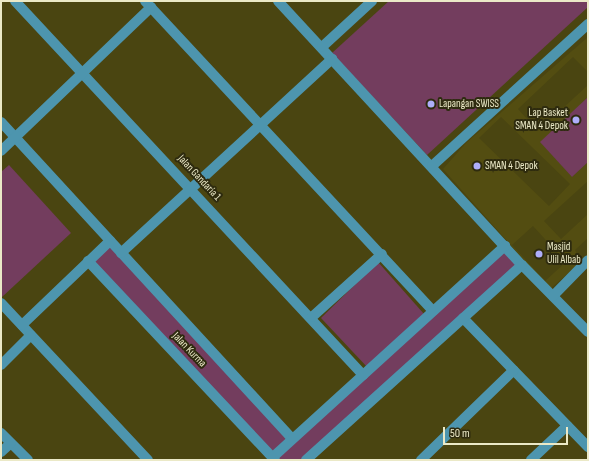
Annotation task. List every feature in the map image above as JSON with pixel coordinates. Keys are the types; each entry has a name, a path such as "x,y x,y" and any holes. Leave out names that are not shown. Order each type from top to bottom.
{"street":[{"name":"Jalan Gandaria 1","path":"15,1 312,317 363,375"},
{"path":"278,1 522,265 588,332"},
{"path":"322,47 372,1"},
{"path":"1,151 84,73 148,4 258,125 382,254 433,311"},
{"path":"432,166 588,24"},
{"path":"121,253 258,125 332,59"},
{"name":"Jalan Kurma","path":"1,122 292,439"},
{"path":"22,325 110,241"},
{"path":"274,459 292,439 505,246"},
{"path":"312,317 382,254"},
{"path":"552,296 588,260"},
{"name":"Jalan Kurma","path":"88,261 274,459"},
{"path":"306,460 522,265"},
{"path":"1,303 148,460"},
{"path":"463,318 588,447"},
{"path":"1,365 31,336"},
{"path":"422,460 514,370"},
{"path":"531,460 567,426"},
{"path":"1,433 28,460"},
{"path":"1,452 11,443"}],"shaded area":[{"name":"Lapangan SWISS","path":"389,1 588,1 588,7 427,155 332,53"},
{"name":"SMAN 4 Depok","path":"588,37 588,72 573,57 518,109 538,131 588,85 588,97 541,142 572,177 588,162 588,181 544,221 561,239 588,214 588,238 575,250 581,262 550,289 443,169 466,143","holes":["501,117 570,184 549,206 479,138","533,226 566,262 545,281 512,245"]},
{"name":"Lap Basket SMAN 4 Depok","path":"588,97 588,162 572,177 540,142"},
{"path":"9,165 71,233 2,297 1,172"},
{"path":"110,241 292,439 505,246 522,265 306,460 275,460 88,261"},
{"path":"378,262 424,314 368,368 321,318"}],"place":[{"name":"Lapangan SWISS","path":"431,104"},
{"name":"Lap Basket SMAN 4 Depok","path":"576,120"},
{"name":"SMAN 4 Depok","path":"477,166"},
{"name":"Masjid Ulil Albab","path":"539,254"}]}
